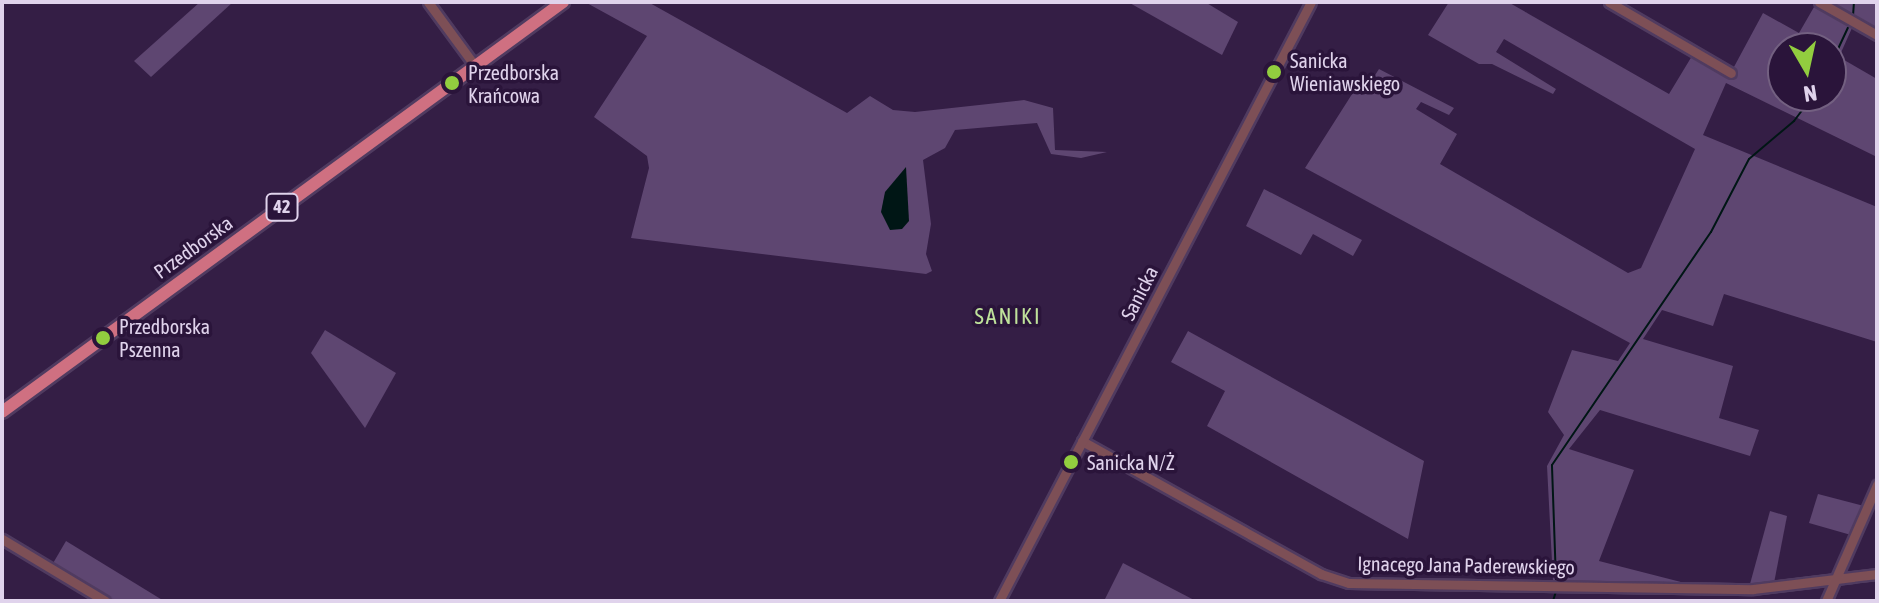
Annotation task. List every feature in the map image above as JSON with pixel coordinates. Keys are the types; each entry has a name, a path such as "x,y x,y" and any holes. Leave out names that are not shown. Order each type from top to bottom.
{"main road":[{"name":"Przedborska","path":"2,412 563,2"}],"street":[{"path":"428,2 475,66"},
{"name":"Sanicka","path":"999,601 1311,2"},
{"path":"1609,2 1731,73"},
{"path":"1819,2 1877,35"},
{"name":"Ignacego Jana Paderewskiego","path":"1082,441 1321,574 1349,583 1753,589 1877,574"},
{"path":"1826,601 1877,485"},
{"path":"2,539 105,601"}],"shaded area":[{"path":"200,2 233,2 151,77 134,61"},
{"path":"585,2 648,2 847,113 870,96 893,110 915,112 1024,100 1053,108 1055,150 1107,152 1081,158 1051,154 1037,123 955,130 945,148 923,160 931,224 926,254 932,271 926,274 631,238 649,168 647,156 594,117 647,36"},
{"path":"1128,2 1205,2 1238,22 1222,55"},
{"path":"1449,2 1508,2 1669,94 1692,56 1728,78 1763,13 1797,32 1767,32 1767,103 1726,83 1703,135 1877,207 1877,342 1724,294 1713,326 1662,310 1643,339 1733,366 1719,418 1759,430 1750,456 1600,410 1569,449 1634,470 1599,561 1681,582 1553,581 1547,466 1564,435 1548,412 1572,350 1618,361 1630,343 1305,168 1354,91 1362,95 1379,69 1454,108 1449,115 1421,102 1416,109 1457,134 1440,164 1628,273 1641,268 1695,149 1504,39 1496,52 1556,89 1553,94 1492,64 1479,64 1428,35"},
{"path":"1828,2 1877,2 1877,31"},
{"path":"1814,7 1852,28 1847,39 1847,32 1800,32"},
{"path":"1847,62 1877,79 1877,157 1785,112 1847,112"},
{"path":"906,167 909,221 902,229 890,230 881,212 885,192"},
{"path":"1264,189 1362,240 1353,256 1313,234 1301,255 1246,226"},
{"path":"325,330 396,373 365,428 311,353"},
{"path":"1188,331 1424,461 1408,539 1207,426 1225,391 1171,362"},
{"path":"1818,494 1864,506 1851,535 1809,523"},
{"path":"1770,511 1787,516 1774,583 1750,584"},
{"path":"66,541 164,601 112,601 52,565"},
{"path":"1123,563 1196,601 1104,601"}],"waterway":[{"path":"1853,16 1854,2"},
{"path":"1846,32 1848,28"},
{"path":"1556,581 1552,465 1711,232 1749,159 1801,112"},
{"path":"1553,601 1556,591"}],"place":[{"name":"Sanicka Wieniawskiego","path":"1274,72"},
{"name":"Przedborska Krańcowa","path":"452,83"},
{"name":"Przedborska Pszenna","path":"103,338"},
{"name":"Sanicka N/Ż","path":"1071,462"}],"district":[{"name":"SANIKI","path":"1008,317"}]}
